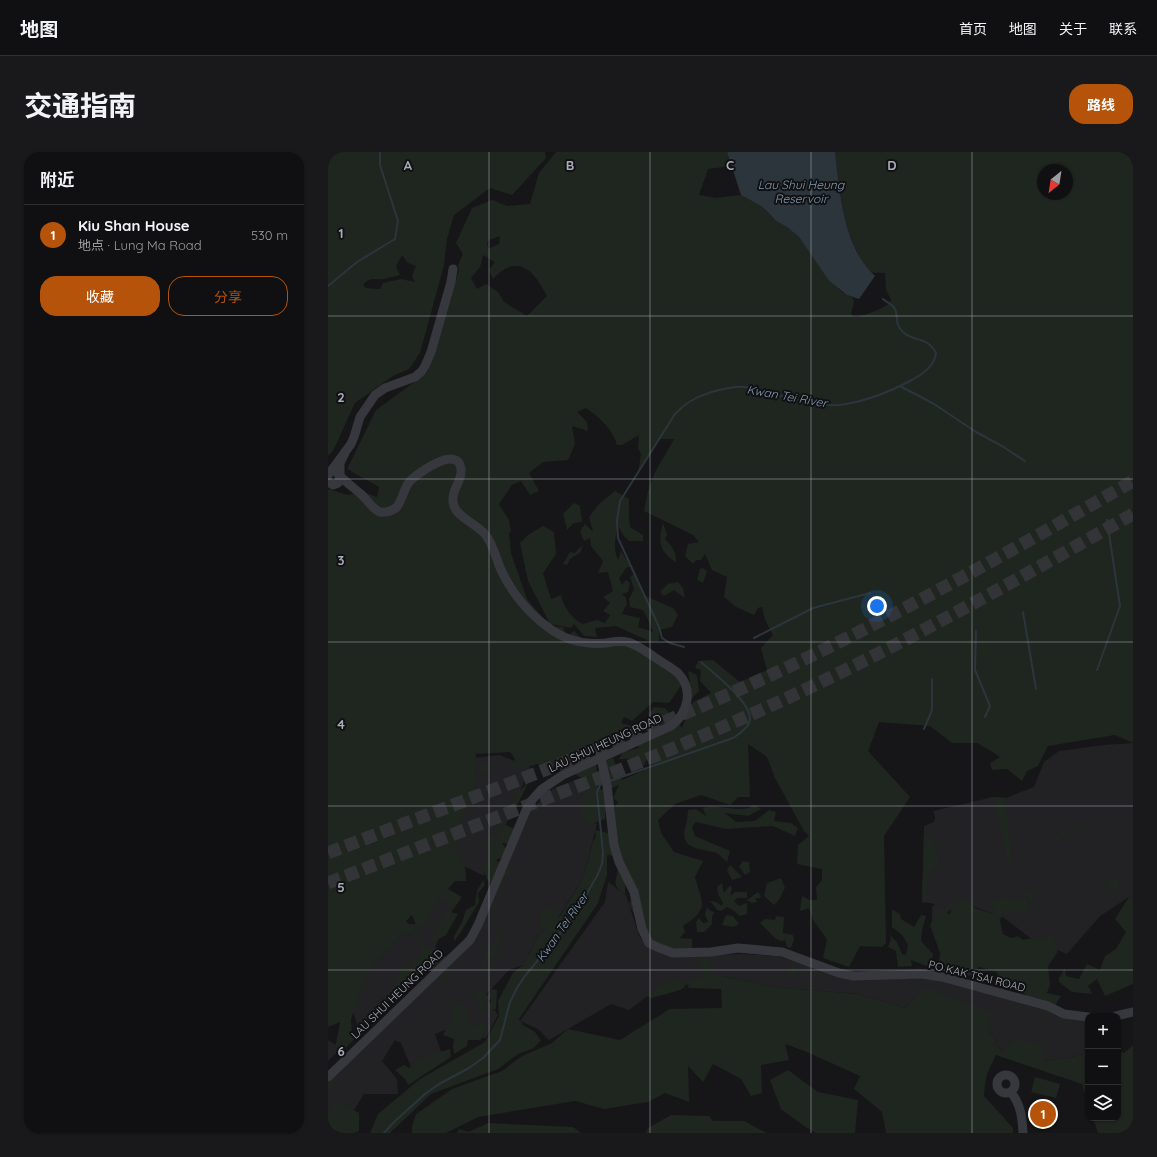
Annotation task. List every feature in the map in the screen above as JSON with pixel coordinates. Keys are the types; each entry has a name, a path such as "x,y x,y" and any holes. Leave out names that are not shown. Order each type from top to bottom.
{"street":[{"name":"LAU SHUI HEUNG ROAD","path":"330,485 339,482 340,463 354,437 360,417 375,395 384,388 415,377 426,366 451,282 453,269"},
{"name":"LAU SHUI HEUNG ROAD","path":"328,475 345,453"},
{"name":"LAU SHUI HEUNG ROAD","path":"328,475 332,472 336,472 355,491 362,495 376,511 390,511 398,506 406,486 415,476 442,460 448,458 456,460 462,471 453,494 453,503 455,508 458,512 478,526 486,535 510,587 534,616 556,633 574,640 592,643 621,641 629,642 679,674 686,685 688,697 685,708 671,726 554,780 538,793 524,814 470,940 328,1077"},
{"name":"LAU SHUI HEUNG ROAD","path":"330,485 355,491"},
{"name":"PO KAK TSAI ROAD","path":"601,758 607,783 614,845 619,862 634,892 642,929 649,943 657,948 673,952 711,952 738,948 782,952 839,973 854,976 921,974 942,977 1048,1006 1064,1014 1085,1017"},
{"path":"1121,1015 1133,1012"},
{"path":"1011,1092 1019,1104 1023,1133"}],"shaded area":[{"path":"328,152 545,152 546,158 512,195 490,188 454,215 447,239 444,265 420,353 409,369 393,376 355,403 333,451 328,456","holes":["402,255 408,263 416,266 412,276 415,282 401,279 383,283 380,289 366,288 363,285 370,279 384,279 400,275 396,266"]},
{"path":"556,152 727,152 731,166 708,169 699,195 716,198 741,195 761,206 776,221 787,227 799,237 829,281 842,292 853,298 854,303 851,313 853,317 858,317 886,306 891,300 886,290 885,273 873,272 867,269 850,234 840,193 835,152 1133,152 1133,743 1115,735 1048,746 1038,766 1027,771 1022,781 1007,769 992,770 990,763 1000,757 977,743 952,743 930,726 879,722 868,751 910,797 884,836 886,943 882,947 860,946 849,967 823,958 827,939 813,920 809,908 800,911 802,896 810,900 817,900 816,887 822,880 822,869 797,864 798,845 809,836 804,831 775,778 767,757 748,744 750,797 738,797 730,805 701,795 675,804 658,820 661,833 674,852 703,861 695,877 702,900 702,905 697,915 683,926 685,932 680,938 692,939 692,949 676,956 650,947 629,904 637,887 625,885 625,894 617,887 616,881 618,865 614,856 607,855 607,875 598,903 519,1019 523,1025 535,1032 541,1041 532,1049 518,1054 498,1069 431,1094 390,1133 370,1133 378,1114 420,1079 485,1042 499,1016 498,1001 513,973 523,965 538,936 545,930 539,927 539,914 543,909 555,910 559,918 583,878 593,841 596,837 595,830 609,833 610,814 618,802 613,798 619,785 608,790 605,761 613,758 622,780 650,768 653,761 650,752 644,766 639,759 619,759 623,752 639,748 637,736 656,729 648,715 654,707 665,708 682,728 693,702 711,693 700,681 701,670 695,668 698,661 713,660 740,682 767,670 761,648 773,635 765,620 762,607 758,608 754,615 736,607 724,597 727,577 712,570 705,554 701,560 696,560 693,564 685,556 688,544 699,542 693,535 644,511 648,491 655,472 674,439 659,439 638,472 641,455 638,447 639,435 622,445 617,445 609,429 596,415 586,408 577,412 587,422 588,431 572,426 575,444 568,460 543,462 529,473 539,491 530,495 521,481 512,485 499,504 509,520 511,533 509,532 511,553 527,599 550,626 563,627 567,636 574,631 584,641 631,643 674,673 682,684 669,703 653,702 632,721 624,717 621,723 636,727 628,735 611,737 609,745 580,755 587,761 595,761 597,771 597,787 605,791 605,819 589,825 581,814 589,777 585,780 575,774 538,791 536,788 551,778 572,768 576,762 575,758 550,768 537,764 522,769 511,767 515,759 510,752 476,754 474,793 463,813 456,852 464,865 466,881 455,881 448,889 462,897 453,910 448,901 441,897 422,928 417,927 412,915 406,921 426,940 404,931 373,963 364,981 351,1020 352,1033 358,1035 341,1053 335,1049 340,1022 328,1027 328,490 329,489 347,495 363,492 377,497 379,487 347,469 376,410 427,373 459,270 458,265 463,254 456,243 472,208 492,200 507,206 530,204 539,173","holes":["500,236 499,244 488,249 487,243 489,240","483,255 495,262 489,270 493,279 502,271 510,267 518,266 524,268 537,279 547,296 527,316 504,302 498,292 486,284 477,289 471,278 480,267"]},
{"path":"615,491 629,499 630,527 643,535 643,541 629,541 623,535 618,526 615,543 616,556 618,560 621,551 631,567 627,567 619,578 622,585 626,580 630,583 628,592 622,594 626,598 627,605 622,614 640,618 638,627 653,632 643,610 630,607 629,599 634,589 630,577 634,574 643,595 673,608 678,615 672,627 659,630 659,641 649,641 616,626 595,628 597,637 584,636 574,624 571,628 550,624 528,581 520,543 528,535 543,526 554,532 556,554 543,573 551,599 561,595 569,612 583,624 597,620 605,623 610,615 603,611 610,603 603,597 613,591 608,572 598,573 603,561 591,546 590,538 584,541 580,531 585,524 593,532 589,517 598,505"},
{"path":"574,503 580,506 582,522 574,523 567,530 563,514"},
{"path":"663,523 667,535 665,539 674,549 676,562 666,554 661,546 660,541"},
{"path":"582,545 581,552 570,559 567,565 563,564 570,552 575,553"},
{"path":"703,568 707,571 703,583 697,580 700,569"},
{"path":"678,582 683,588 685,598 674,590 664,596 660,592 668,584"},
{"path":"688,671 697,675 699,691 685,705 690,684"},
{"path":"1133,743 1133,900 1129,897 1100,916 1067,954 1033,940 1004,918 970,905 951,910 932,920 932,907 935,904 922,902 924,826 934,822 935,817 933,811 993,797 1006,798 1034,787 1044,762 1059,751"},
{"path":"499,755 530,767 484,876 466,867 452,855 473,758"},
{"path":"487,763 491,768 488,775 482,773 480,767 482,764"},
{"path":"595,772 586,816 597,824 583,878 557,920 538,936 523,965 509,970 485,996 498,1015 486,1038 471,1037 456,1026 435,1034 444,1060 411,1067 401,1043 395,1040 382,1061 397,1079 398,1094 364,1094 345,1124 328,1125 328,1087 338,1073 351,1058 477,936 527,813 553,789"},
{"path":"531,777 511,818 508,816 510,806 514,803 515,795 525,786 527,780"},
{"path":"993,797 1006,798 1012,863 1008,864"},
{"path":"755,805 761,809 748,816 725,813 736,822 755,821 769,810 776,812 774,821 791,823 798,828 795,836 773,826 726,829 696,822 692,827 695,836 730,851 727,862 717,853 695,848 689,845 685,840 684,832 688,810 696,809 706,816 703,808 712,807 744,809"},
{"path":"506,825 515,829 509,844 502,843 506,849 502,857 496,860 514,869 505,878 500,895 491,890 492,885 487,879 483,868 489,852 484,842 492,836 498,838 496,826"},
{"path":"1080,825 1082,828 1069,832 1052,845 1051,841 1063,832"},
{"path":"932,835 940,863 928,876 926,899 924,903 922,902 924,837"},
{"path":"743,861 749,862 750,872 745,875 739,866"},
{"path":"730,865 742,877 732,880 727,870"},
{"path":"1118,877 1120,888 1105,891 1107,880"},
{"path":"781,878 785,888 779,900 774,905 764,896 767,883"},
{"path":"483,880 485,885 478,893 479,902 454,941 454,936 462,922 466,910 475,905 477,891"},
{"path":"608,882 626,895 639,936 650,947 678,956 741,954 777,956 856,979 893,977 937,980 1085,1019 1085,1054 1068,1058 1044,1061 1003,1051 994,1044 997,1040 989,1031 914,997 905,1008 858,994 773,987 723,976 722,981 658,988 629,1010 611,1004 549,1040 538,1029 520,1021 605,902"},
{"path":"722,883 724,893 730,885 732,888 730,896 735,892 747,892 747,898 737,898 734,901 739,906 747,903 747,914 740,916 727,907 721,911 717,910 710,901 716,902 722,906 723,903 718,894 717,887"},
{"path":"1026,890 1033,893 1033,898 1035,901 1032,906 1025,893"},
{"path":"440,891 457,900 429,960 360,1030 350,1006 364,969 404,924 423,924"},
{"path":"758,892 761,896 760,898 755,898 757,902 752,903 747,900"},
{"path":"1003,897 1027,901 1029,912 1010,911 1011,917 1002,913 1000,921 1003,934 1011,938 1018,936 1023,940 1037,937 1043,940 1050,934 1058,945 1057,953 1048,966 1050,985 1047,993 1061,996 1048,1017 1030,1001 1020,988 1012,983 1010,988 1001,989 997,972 979,967 969,976 963,972 959,977 939,963 940,953 930,925 938,909 943,907 949,915 957,899 962,902 970,899 975,908 993,914 995,908 988,900"},
{"path":"1129,897 1133,900 1133,984 1105,996 1097,979 1088,986 1092,994 1072,992 1059,982 1059,978 1065,968 1066,976 1079,979 1087,964 1100,970 1105,956 1116,949 1126,932 1115,919"},
{"path":"707,907 710,911 715,912 712,916 712,924 704,932 697,932 696,922 699,918 703,923 708,922 705,915"},
{"path":"892,909 900,914 901,919 914,927 921,915 926,916 921,941 933,954 930,967 911,960 912,966 898,967 896,951 888,947 891,939 890,935 897,942 902,954 906,955 908,945 902,935 892,927"},
{"path":"448,911 458,914 446,935 431,943 432,935"},
{"path":"726,915 733,916 739,924 734,927 722,925"},
{"path":"776,916 784,917 783,933 793,935 794,939 791,948 787,947 785,940 781,941 776,939 760,923 765,919 775,920"},
{"path":"505,926 496,956 489,958 485,969 482,963 487,951"},
{"path":"422,944 437,948 438,955 448,957 453,966 449,969 451,975 441,979 426,968 413,980 408,979 407,988 393,987 395,978 400,977 398,972 401,967 407,967 421,952"},
{"path":"698,953 709,954 712,975 773,987 858,994 905,1008 918,993 928,988 990,1012 989,1031 997,1040 994,1044 1003,1051 1016,1039 1041,1044 1044,1061 1068,1058 1085,1054 1085,1094 1082,1084 996,1055 987,1074 984,1096 1013,1128 1013,1133 886,1133 882,1112 854,1089 860,1076 807,1052 785,1044 789,1060 761,1065 762,1093 751,1096 741,1079 713,1064 703,1082 688,1066 689,1102 665,1093 648,1102 604,1109 575,1101 478,1117 446,1133 412,1133 412,1126 416,1114 452,1089 502,1071 522,1056 552,1043 568,1029 620,1040 670,1009 722,1008 721,989 688,988 689,980 703,977"},
{"path":"793,964 800,969 791,978 787,971"},
{"path":"682,979 685,987 680,990 652,998 644,995 666,982"},
{"path":"475,988 480,989 488,996 491,989 497,990 496,1009 489,1011 491,999 484,1002 485,1006 483,1013 478,1012 480,1004 476,1002 474,994"},
{"path":"462,1003 472,1027 489,1022 481,1040 468,1040 467,1046 454,1054 454,1039 443,1035 452,1019 454,1006"},
{"path":"328,1040 341,1048 328,1061"},
{"path":"1133,1045 1133,1133 1098,1133 1094,1121 1121,1121 1121,1052 1124,1053"},
{"path":"450,1049 451,1057 408,1085 406,1080 395,1070 404,1065 409,1068 420,1058"},
{"path":"346,1060 332,1089 328,1089 328,1075"},
{"path":"788,1070 818,1092 858,1100 855,1133 816,1133 781,1109 770,1080"},
{"path":"1035,1077 1060,1084 1056,1098 1031,1092"},
{"path":"337,1100 359,1113 359,1131 354,1133 328,1133 328,1114"},
{"path":"671,1115 709,1116 713,1121 744,1121 767,1133 646,1133 648,1128"},
{"path":"488,1123 573,1127 581,1133 457,1133 459,1129 469,1132"}],"water":[{"name":"Lau Shui Heung Reservoir","path":"727,152 835,152 841,201 850,235 864,264 875,276 859,299 847,295 829,281 799,237 787,227 776,221 761,206 741,195"}],"waterway":[{"path":"328,286 357,262 395,239 398,221 380,165 380,152"},
{"name":"Kwan Tei River","path":"684,647 670,643 662,638 659,627 618,538 617,521 620,501 675,414 687,403 699,397 723,389 741,387 754,388 812,403 839,405 857,402 892,390 922,374 933,363 936,353 932,347 924,341 907,335 900,329 894,307 883,299"},
{"path":"900,386 934,404 976,432 1025,461"},
{"path":"1097,670 1120,606 1107,520"},
{"path":"754,638 813,608 870,593"},
{"path":"1023,612 1036,689"},
{"path":"976,631 975,670 990,706 985,717"},
{"name":"Kwan Tei River","path":"610,781 733,738 746,728 749,723 750,716 747,708 732,690 701,662"},
{"path":"924,729 932,710 932,679"},
{"name":"Kwan Tei River","path":"384,1133 425,1094 483,1058 500,1040 510,1002 517,988 579,907 597,876 602,864 603,853 597,792 600,785 604,783"}],"tunnel":[{"path":"328,853 572,759 752,684 811,656 933,593 1133,481"},
{"path":"328,883 640,762 785,699 836,675 936,623 1133,514"}],"place":[{"name":"Kiu Shan House","path":"1043,1114"}]}
